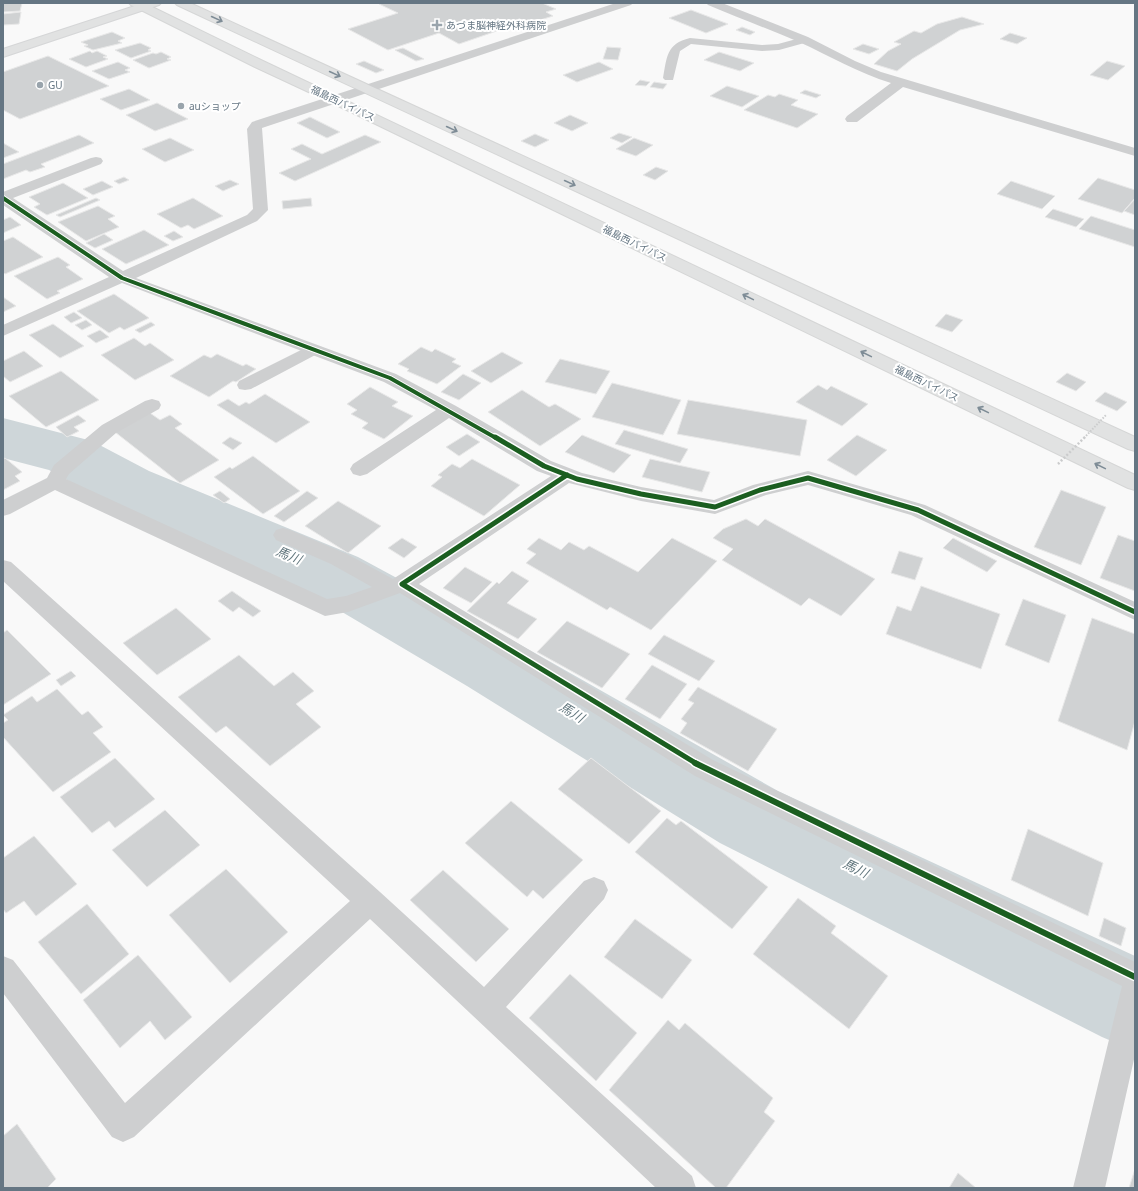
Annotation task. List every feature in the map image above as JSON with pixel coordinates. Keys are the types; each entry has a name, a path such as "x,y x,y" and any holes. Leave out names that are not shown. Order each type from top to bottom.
{"main road":[{"name":"福島西バイパス","path":"181,3 1135,445"},
{"name":"福島西バイパス","path":"145,4 259,64 335,99 1135,483"},
{"path":"3,53 145,4"}],"street":[{"path":"3,331 252,218 261,210 254,129 257,125 365,88 627,3"},
{"path":"712,3 804,40 851,64 901,82 1135,152"},
{"path":"852,119 901,82"},
{"path":"7,204 96,161"},
{"path":"7,204 122,278 390,378 449,410 544,466 577,479 641,494 715,507 760,490 808,478 918,510 1135,612"},
{"path":"3,509 58,476 109,429 152,405"},
{"path":"360,469 449,410"},
{"path":"58,476 325,608 348,604 393,588 567,475"},
{"path":"283,535 339,559 393,588 704,768 1135,977"},
{"path":"3,568 370,901 680,1188"},
{"path":"485,1008 594,890"},
{"path":"3,970 123,1126 370,901"},
{"path":"1089,1188 1133,1000"}],"lane":[{"path":"669,78 676,48 681,44 690,41 762,48 779,47 804,40"},
{"path":"245,385 313,350"}],"path":[{"path":"1058,464 1106,415"}],"building":[{"path":"3,3 22,3 20,11 3,12"},
{"name":"あづま脳神経外科病院","path":"542,3 556,9 546,12 553,16 521,26 517,24 459,44 439,33 388,50 348,29 398,13 379,4"},
{"path":"691,10 728,24 706,33 669,18"},
{"path":"21,12 19,24 3,25 3,14"},
{"path":"962,17 984,24 960,30 912,59 897,71 874,64 888,51 901,44 894,42 914,31 921,33 937,24"},
{"path":"742,27 755,32 750,35 736,30"},
{"path":"112,32 125,38 118,41 122,43 93,50 84,46 88,45 81,42"},
{"path":"1010,33 1027,38 1017,44 1000,39"},
{"path":"140,43 151,48 148,50 151,51 131,58 115,50"},
{"path":"863,44 879,49 869,54 853,49"},
{"path":"607,47 621,48 618,60 603,59"},
{"path":"403,48 424,59 416,61 395,50"},
{"path":"90,51 92,53 97,51 107,56 103,57 108,59 86,67 69,59"},
{"path":"161,52 171,57 167,59 171,60 149,68 133,60 153,53 156,54"},
{"path":"719,52 754,63 740,71 704,60"},
{"path":"48,56 109,86 20,119 3,110 3,72"},
{"path":"364,61 384,70 376,73 356,64"},
{"path":"1107,61 1125,66 1108,80 1090,75"},
{"path":"118,62 130,68 125,70 130,72 109,79 92,71"},
{"path":"599,62 613,69 577,82 563,75"},
{"path":"640,80 650,82 646,86 635,85"},
{"path":"654,82 667,84 663,89 650,87"},
{"path":"727,86 759,96 742,107 710,96"},
{"path":"129,89 150,100 121,110 100,99"},
{"path":"805,90 821,95 816,98 800,93"},
{"path":"779,94 798,100 791,105 818,114 797,128 744,110 768,95 775,97"},
{"path":"157,103 188,119 155,131 126,115"},
{"path":"570,115 588,123 572,131 554,123"},
{"path":"310,117 340,132 327,138 297,123"},
{"path":"619,133 632,137 622,143 610,138"},
{"path":"535,134 549,140 535,147 521,141"},
{"path":"79,135 94,143 41,164 45,167 30,172 26,170 3,179 3,164"},
{"path":"365,135 381,142 295,181 279,173 311,159 291,149 302,144 322,154"},
{"path":"170,138 194,150 165,162 142,149"},
{"path":"634,138 653,145 636,156 616,149"},
{"path":"3,143 19,152 3,158"},
{"path":"656,167 668,171 655,180 643,175"},
{"path":"124,177 129,180 119,184 114,181"},
{"path":"1098,178 1135,190 1135,198 1122,213 1078,199"},
{"path":"230,180 239,184 223,191 215,186"},
{"path":"102,181 113,187 93,195 83,189"},
{"path":"1011,181 1055,196 1042,209 997,194"},
{"path":"63,183 88,198 47,215 34,207 40,204 29,197"},
{"path":"96,198 100,200 60,217 56,215"},
{"path":"193,198 223,216 194,229 188,225 181,228 157,214"},
{"path":"311,198 312,206 283,209 282,201"},
{"path":"1135,199 1135,215 1124,211"},
{"path":"98,206 115,216 108,219 119,227 86,241 58,222"},
{"path":"1053,209 1084,219 1076,227 1045,217"},
{"path":"1091,216 1135,230 1135,247 1079,229"},
{"path":"10,217 21,225 3,233 3,220"},
{"path":"144,230 169,245 126,264 102,249"},
{"path":"174,231 183,237 173,241 164,236"},
{"path":"104,234 113,240 95,248 86,243"},
{"path":"13,237 43,257 5,274 3,272 3,241"},
{"path":"58,257 70,265 66,267 83,279 57,291 60,293 47,299 14,276"},
{"path":"114,294 149,318 124,330 120,327 109,333 77,311"},
{"path":"3,297 16,306 3,312"},
{"path":"74,312 82,318 71,323 64,317"},
{"path":"946,314 963,320 952,332 935,326"},
{"path":"86,320 92,325 82,330 75,325"},
{"path":"151,322 155,325 140,333 135,330"},
{"path":"53,324 84,346 60,358 29,335"},
{"path":"100,330 109,337 96,343 87,336"},
{"path":"134,338 145,346 150,343 174,360 135,380 101,355"},
{"path":"421,347 432,352 435,349 456,359 452,362 461,366 437,384 407,371 409,369 398,364"},
{"path":"24,351 43,366 10,382 3,376 3,361"},
{"path":"502,352 523,363 491,383 471,371"},
{"path":"217,354 243,366 246,364 256,369 236,382 233,381 209,397 170,376 204,355 211,358"},
{"path":"560,359 610,371 596,394 545,382"},
{"path":"61,371 99,400 46,427 9,396"},
{"path":"1067,373 1086,382 1076,391 1056,382"},
{"path":"463,374 481,383 459,400 441,392"},
{"path":"612,383 681,400 663,435 592,417"},
{"path":"818,385 827,390 831,386 868,404 842,426 796,402"},
{"path":"370,387 398,402 392,406 413,416 384,439 362,428 368,423 351,414 357,410 347,404"},
{"path":"522,390 549,407 555,404 581,419 540,446 488,412"},
{"path":"1105,392 1127,402 1117,411 1095,401"},
{"path":"265,394 310,422 276,443 217,405 228,399 239,406 246,402 249,404"},
{"path":"688,400 807,420 800,456 677,434"},
{"path":"150,413 160,420 170,415 182,424 175,428 219,460 180,483 115,432"},
{"path":"78,415 86,421 74,427 79,431 67,437 56,427"},
{"path":"624,430 688,449 680,463 615,444"},
{"path":"467,434 480,442 459,456 446,447"},
{"path":"582,435 631,455 614,473 565,452"},
{"path":"857,435 887,450 856,476 827,460"},
{"path":"230,437 242,443 233,450 222,443"},
{"path":"253,456 300,491 263,514 214,477 230,467 232,469"},
{"path":"5,458 22,472 15,476 20,481 3,490 3,459"},
{"path":"472,459 520,485 484,516 431,486 442,477 438,475 452,464 460,468"},
{"path":"650,459 710,472 702,492 642,477"},
{"path":"1061,490 1106,507 1081,565 1034,547"},
{"path":"220,491 230,499 224,503 213,495"},
{"path":"307,491 318,498 284,522 274,516"},
{"path":"338,501 381,526 348,553 305,526"},
{"path":"746,519 758,526 765,519 875,579 841,616 809,598 801,606 722,560 733,549 713,538 723,529"},
{"path":"1118,535 1135,541 1135,591 1100,578"},
{"path":"402,538 417,547 404,558 388,548"},
{"path":"539,538 561,550 569,542 584,550 589,546 638,572 672,538 717,561 651,630 610,607 607,610 526,563 536,554 527,549"},
{"path":"953,538 997,561 987,572 943,548"},
{"path":"899,551 923,558 915,580 891,573"},
{"path":"465,567 492,582 471,603 443,588"},
{"path":"512,571 529,581 507,603 537,619 518,639 467,611 497,582 499,584"},
{"path":"921,586 1000,614 981,669 886,634 897,606 911,611"},
{"path":"232,591 261,611 253,617 239,607 233,612 218,601"},
{"path":"1023,599 1066,615 1049,663 1005,645"},
{"path":"176,608 211,639 157,675 123,643"},
{"path":"1092,618 1135,634 1135,721 1127,750 1058,721"},
{"path":"567,621 630,654 602,688 537,652"},
{"path":"7,630 51,674 3,705 3,633"},
{"path":"664,635 715,661 699,681 648,654"},
{"path":"239,655 274,686 293,672 314,691 296,704 321,727 270,766 226,726 216,733 178,697"},
{"path":"652,665 687,684 660,719 625,699"},
{"path":"71,671 76,676 61,686 56,680"},
{"path":"698,687 777,729 748,771 680,733 687,723 681,719 694,703 688,700"},
{"path":"57,689 82,715 88,711 103,727 93,733 111,752 53,792 3,737 3,723 8,720 3,715 32,696 37,702"},
{"path":"115,758 155,799 115,828 109,821 92,833 60,797"},
{"path":"591,758 661,811 629,844 558,789"},
{"path":"511,801 583,860 543,899 533,890 527,897 465,843"},
{"path":"165,810 200,845 147,887 112,850"},
{"path":"667,818 676,825 681,821 768,887 732,929 635,852"},
{"path":"1028,829 1103,863 1088,916 1011,880"},
{"path":"34,836 77,884 36,916 24,901 6,913 3,909 3,858"},
{"path":"226,869 288,932 230,983 169,915"},
{"path":"443,870 509,929 476,962 410,900"},
{"path":"798,898 836,926 831,933 888,976 849,1029 753,954"},
{"path":"87,904 129,954 81,994 38,942"},
{"path":"1104,918 1126,928 1121,946 1099,936"},
{"path":"635,919 692,960 662,999 604,957"},
{"path":"138,955 192,1017 165,1040 150,1021 120,1048 83,1000"},
{"path":"570,974 637,1033 596,1081 529,1018"},
{"path":"668,1020 679,1030 685,1023 773,1098 764,1112 775,1121 726,1188 716,1188 609,1090"},
{"path":"17,1124 56,1179 47,1188 3,1188 3,1136"},
{"path":"1135,1169 1135,1188 1129,1188"},
{"path":"958,1173 976,1188 949,1188"}],"waterway":[{"name":"馬川","path":"3,438 70,455 127,486 334,575 493,665 749,817 1135,1004"}],"cycle path":[{"path":"3,198 122,278 390,378 449,410 544,466 577,479 641,494 715,507 760,490 808,478 918,510 1135,612"},
{"path":"567,475 402,584 704,768 1135,977"}],"place":[{"name":"あづま脳神経外科病院","path":"437,25"},
{"name":"GU","path":"40,85"},
{"name":"auショップ","path":"181,106"}]}
